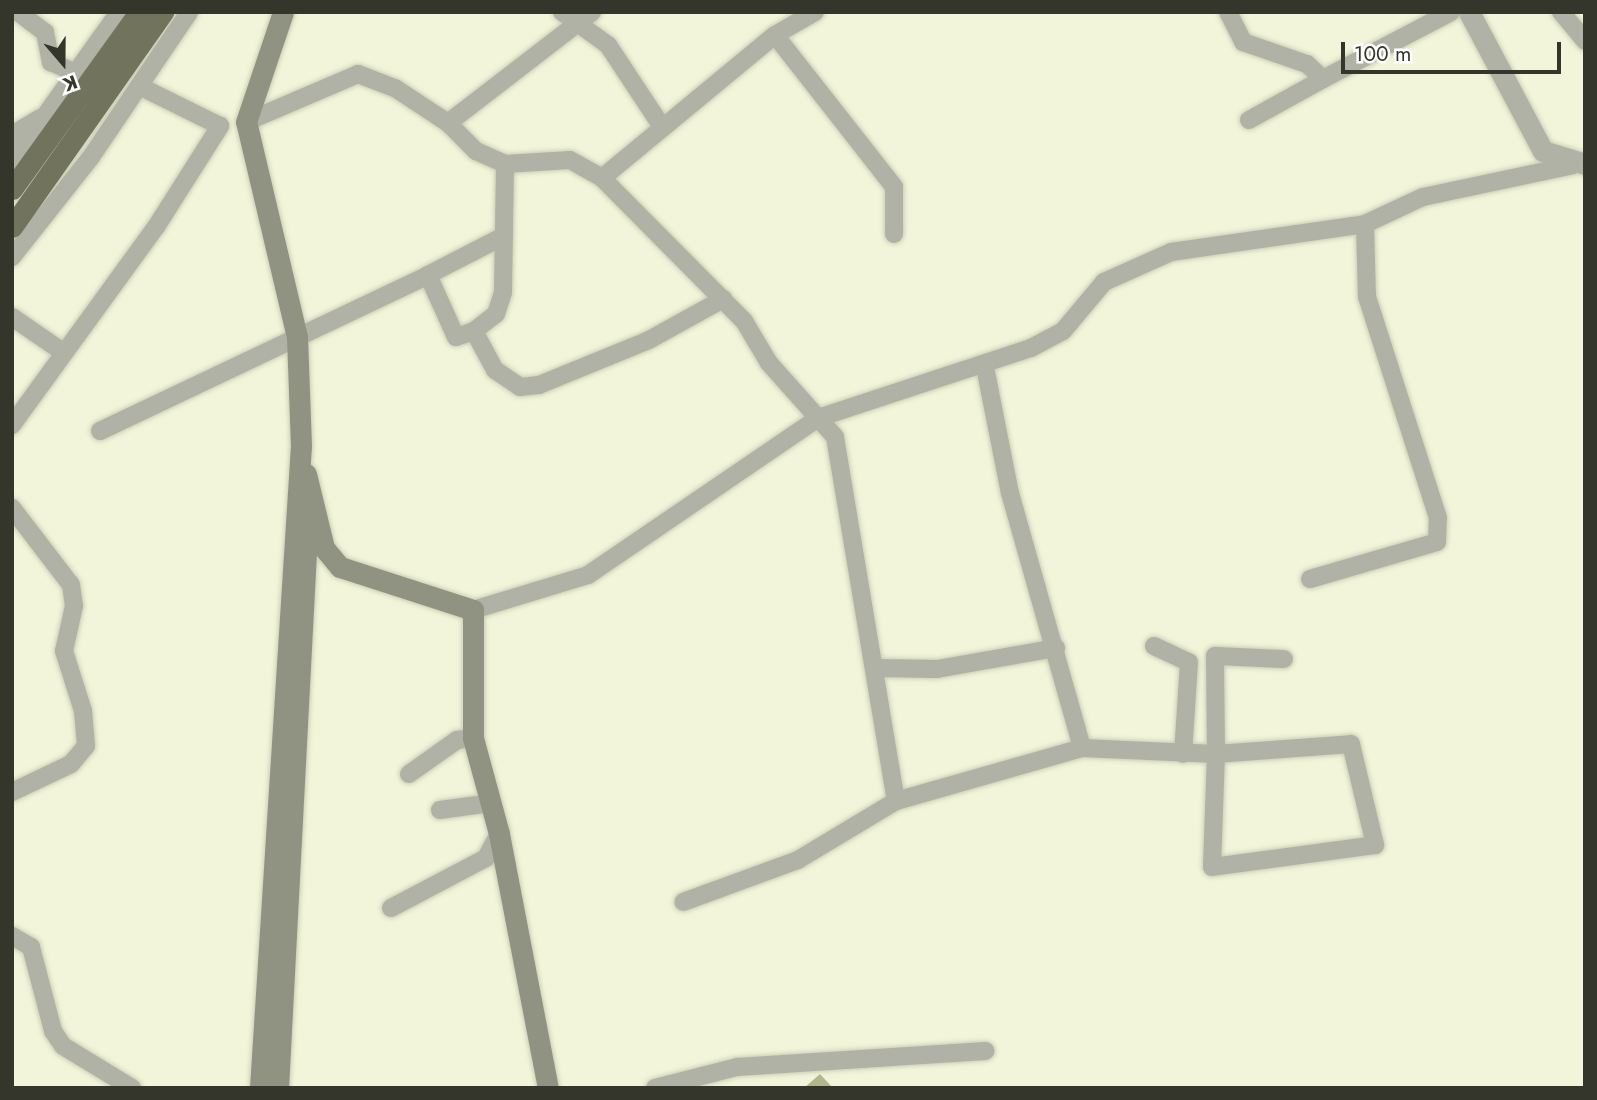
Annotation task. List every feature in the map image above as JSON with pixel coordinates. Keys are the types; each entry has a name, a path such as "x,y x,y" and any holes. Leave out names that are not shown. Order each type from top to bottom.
{"highway":[{"path":"12,189 139,12"},
{"path":"12,227 163,12"}],"main road":[{"path":"260,1088 293,508 300,488 300,452 297,337 246,122 283,12"},
{"path":"300,452 324,548 340,567 446,596 472,610 472,738 499,834 548,1088"},
{"path":"278,1088 301,708 308,508 300,488"}],"street":[{"path":"18,12 45,32 51,62 78,74"},
{"path":"12,162 78,74 120,12"},
{"path":"12,257 141,87 189,12"},
{"path":"562,12 575,26 608,45 660,124"},
{"path":"448,123 592,12"},
{"path":"602,178 660,124 775,36 815,12"},
{"path":"1228,12 1243,42 1307,64 1323,79"},
{"path":"1249,120 1451,12"},
{"path":"1469,12 1543,151 1579,164"},
{"path":"1561,12 1585,41"},
{"path":"775,36 894,187 894,234"},
{"path":"246,122 358,74 395,88 448,123 476,151 505,164 570,160 602,178 723,299 835,437 876,668 896,801"},
{"path":"12,425 156,227 220,127 141,87"},
{"path":"12,135 52,110"},
{"path":"428,275 456,337 474,331 496,314 503,292 505,164"},
{"path":"472,610 587,575 818,418 985,367 1063,331 1104,282 1125,268 1171,252 1365,224 1423,197 1579,164"},
{"path":"1310,579 1437,542 1438,517 1367,297 1365,224"},
{"path":"100,431 502,237"},
{"path":"474,331 495,370 520,387 539,385 649,340 723,299"},
{"path":"12,317 63,352"},
{"path":"985,367 1010,493 1056,648 1082,748"},
{"path":"12,508 71,585 74,606 64,651 83,711 86,746 71,764 12,792"},
{"path":"1154,646 1189,662 1183,754"},
{"path":"876,668 937,668 1056,648"},
{"path":"683,902 798,860 896,801 1082,748 1216,754 1351,744 1375,845 1212,867 1216,754 1215,656 1284,659"},
{"path":"409,774 457,740 472,738"},
{"path":"440,810 491,803"},
{"path":"391,908 486,858 499,834"},
{"path":"12,936 31,947 52,1031 63,1046 132,1088"},
{"path":"655,1088 737,1067 985,1051"}],"building":[{"path":"820,1074 833,1088 804,1088"}]}
